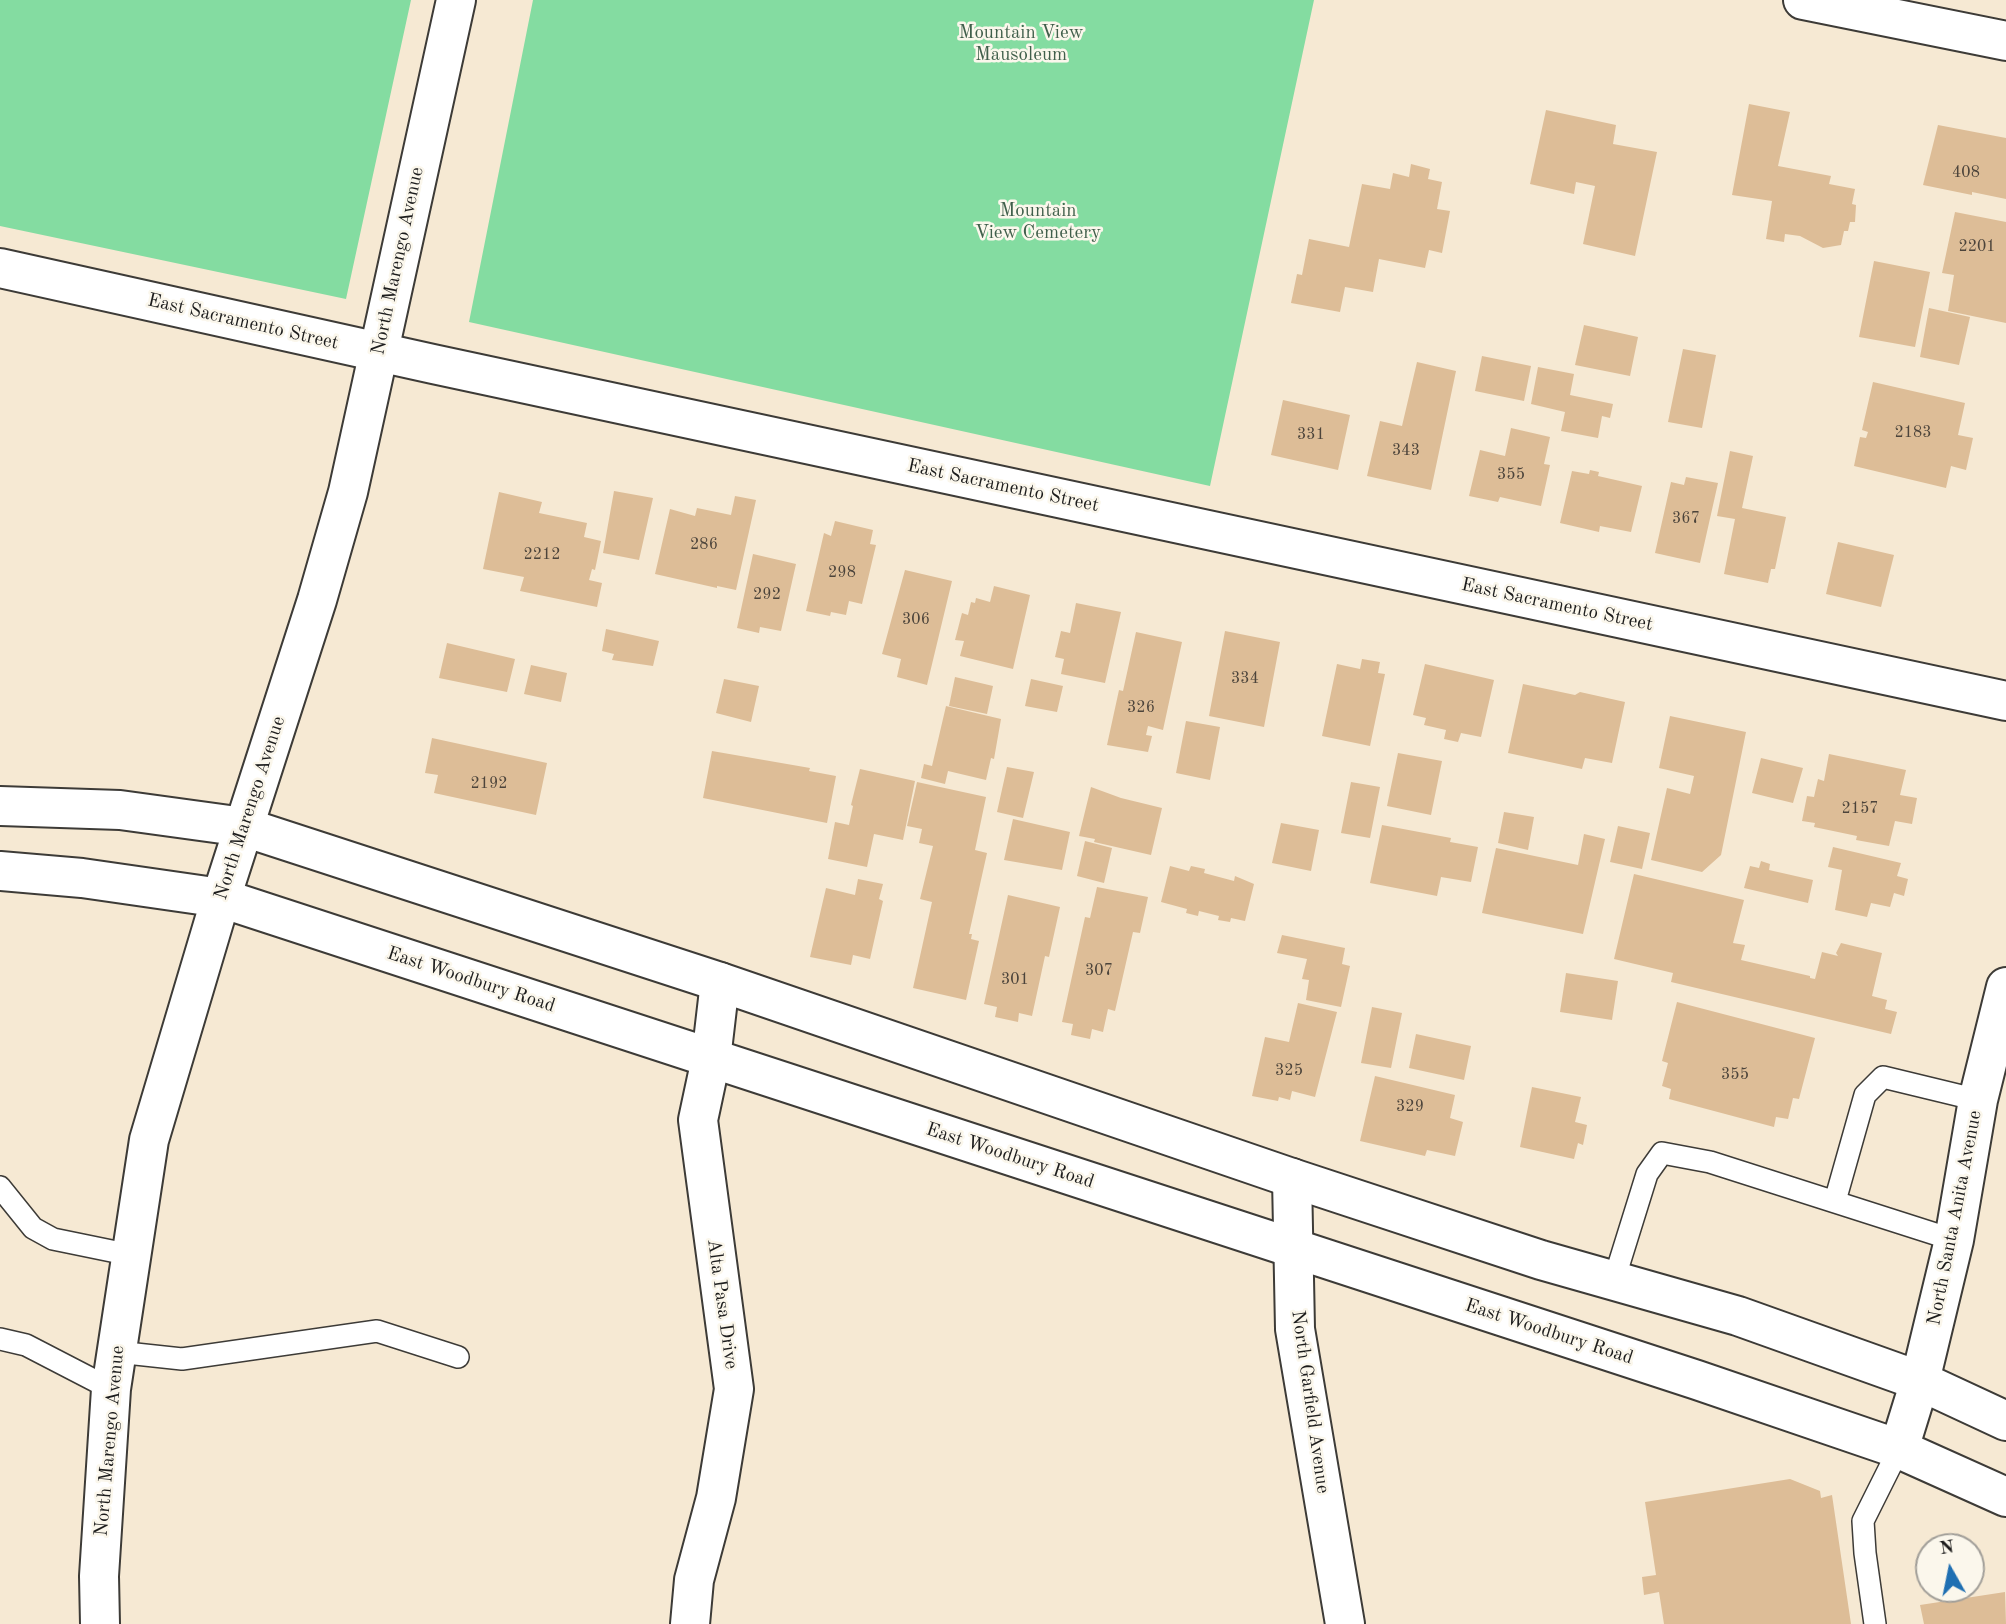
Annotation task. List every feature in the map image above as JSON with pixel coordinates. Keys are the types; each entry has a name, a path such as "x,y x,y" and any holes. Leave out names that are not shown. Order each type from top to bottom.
{"street":[{"name":"North Marengo Avenue","path":"100,1624 99,1576 111,1389 149,1140 221,898 317,600 348,492 456,0"},
{"path":"1803,0 2006,41"},
{"name":"East Sacramento Street","path":"0,268 378,352 2006,701"},
{"path":"0,806 120,810 244,827 720,982 1292,1178 1541,1260 1738,1316 1920,1381 2006,1421"},
{"name":"East Woodbury Road","path":"0,872 82,878 221,898 1697,1380 1899,1449 2006,1497"},
{"name":"Alta Pasa Drive","path":"690,1624 694,1580 716,1498 734,1389 698,1120 711,1059 720,982"},
{"name":"North Santa Anita Avenue","path":"1899,1449 1920,1381 1954,1240 1978,1100 2006,987"},
{"name":"North Garfield Avenue","path":"1292,1178 1295,1329 1345,1624"}],"lane":[{"path":"1835,1201 1865,1095 1883,1077 1978,1100"},
{"path":"1614,1280 1647,1174 1662,1153 1710,1162 1954,1240"},
{"path":"0,1187 33,1228 53,1239 131,1255"},
{"path":"117,1352 182,1359 377,1331 458,1357"},
{"path":"0,1339 26,1345 111,1389"},
{"path":"1875,1624 1863,1521 1899,1449"}],"green space":[{"path":"0,0 411,0 346,299 0,226"},
{"name":"Mountain View Cemetery","path":"533,0 1314,0 1210,486 469,322"}],"building":[{"path":"1749,104 1790,112 1778,166 1831,176 1829,184 1855,189 1852,204 1856,205 1855,222 1850,222 1848,231 1844,231 1841,245 1823,248 1800,236 1785,234 1784,242 1766,239 1772,201 1732,195"},
{"path":"1546,110 1616,125 1613,144 1657,152 1635,256 1583,244 1595,186 1576,182 1574,194 1530,184"},
{"path":"1938,125 2006,138 2006,199 1923,185"},
{"path":"1411,164 1430,169 1428,179 1442,182 1437,209 1450,211 1442,253 1429,250 1425,268 1379,259 1373,292 1345,287 1340,312 1291,303 1297,274 1302,275 1309,239 1349,247 1362,184 1390,189 1393,173 1409,177"},
{"path":"1955,212 2006,222 2006,323 1948,311 1954,275 1942,273"},
{"path":"1874,261 1930,272 1915,347 1859,337"},
{"path":"1929,308 1970,317 1959,365 1920,357"},
{"path":"1584,325 1638,337 1630,376 1575,365"},
{"path":"1683,349 1716,355 1702,428 1668,422"},
{"path":"1482,356 1531,366 1524,401 1475,391"},
{"path":"1417,362 1456,371 1431,490 1367,476 1380,421 1402,426"},
{"path":"1538,367 1574,374 1570,395 1613,404 1610,418 1602,416 1598,438 1561,431 1565,412 1531,404"},
{"path":"1873,382 1965,403 1958,435 1973,438 1966,470 1951,466 1946,488 1854,466 1860,437 1866,438 1868,432 1862,430"},
{"path":"1283,400 1350,415 1338,470 1271,455"},
{"path":"1511,428 1550,437 1544,464 1550,465 1541,506 1500,497 1498,502 1469,496 1480,450 1505,456"},
{"path":"1730,451 1753,456 1742,508 1786,517 1775,569 1771,569 1768,583 1724,574 1735,519 1717,516"},
{"path":"1590,470 1599,472 1598,476 1642,486 1631,532 1600,526 1599,532 1560,523 1572,471 1589,474"},
{"path":"1686,477 1718,483 1700,563 1655,553 1671,482 1684,485"},
{"path":"614,491 653,498 639,560 603,553"},
{"path":"499,492 542,502 539,513 587,523 584,537 601,541 595,570 592,569 589,580 602,583 597,607 520,591 524,577 483,569"},
{"path":"735,496 756,500 736,590 655,574 670,509 695,516 697,508 731,515"},
{"path":"835,521 873,530 870,544 876,545 862,604 849,601 846,615 831,612 830,616 806,611 824,533 831,536"},
{"path":"1838,542 1894,555 1881,607 1826,594"},
{"path":"753,554 796,564 781,631 760,627 759,633 737,628"},
{"path":"905,570 952,581 927,685 897,677 901,659 882,654"},
{"path":"994,586 1030,595 1013,669 960,656 964,641 955,640 962,613 968,615 971,602 975,603 976,598 990,602"},
{"path":"1076,603 1121,612 1105,683 1061,674 1064,659 1055,657 1061,631 1070,633"},
{"path":"606,629 659,641 653,666 612,660 614,654 602,651"},
{"path":"1225,631 1280,642 1264,727 1209,716"},
{"path":"1136,632 1182,642 1163,730 1148,726 1146,735 1152,736 1148,752 1107,745"},
{"path":"447,643 515,659 507,692 439,678"},
{"path":"1362,659 1380,662 1378,673 1385,674 1370,746 1322,736 1337,664 1360,669"},
{"path":"1425,664 1494,680 1481,737 1461,733 1458,742 1444,739 1446,730 1424,725 1426,718 1413,715"},
{"path":"531,665 567,673 561,702 524,694"},
{"path":"955,677 993,686 987,714 949,706"},
{"path":"724,679 759,686 751,722 716,713"},
{"path":"1031,679 1063,686 1057,712 1025,706"},
{"path":"1523,684 1625,702 1612,763 1585,758 1582,769 1508,753"},
{"path":"946,706 1001,719 994,759 991,758 986,780 948,771 945,784 921,778 924,764 932,766"},
{"path":"1670,716 1746,732 1721,855 1702,872 1651,860 1667,788 1690,794 1694,776 1659,768"},
{"path":"1186,721 1220,727 1210,780 1176,773"},
{"path":"432,738 547,763 536,815 434,793 438,775 425,773"},
{"path":"712,751 810,768 809,771 836,776 827,823 703,798"},
{"path":"1398,753 1442,761 1431,815 1387,806"},
{"path":"1829,754 1906,770 1900,795 1917,798 1912,824 1895,821 1889,846 1856,840 1857,836 1814,827 1815,823 1802,821 1807,796 1814,797 1818,779 1824,781"},
{"path":"1761,758 1803,768 1793,803 1752,793"},
{"path":"1007,767 1034,772 1023,818 997,812"},
{"path":"860,769 915,781 903,840 874,834 867,867 828,859 835,822 849,825"},
{"path":"917,782 986,797 975,850 987,853 969,934 972,934 971,939 979,941 966,1000 913,988 932,902 920,899 933,846 919,843 922,829 907,826"},
{"path":"1351,782 1380,787 1370,838 1341,833"},
{"path":"1091,787 1162,808 1151,855 1079,836"},
{"path":"1504,812 1534,817 1528,850 1498,843"},
{"path":"1013,819 1070,832 1062,870 1004,860"},
{"path":"1281,823 1319,830 1311,871 1272,863"},
{"path":"1382,825 1451,838 1450,842 1478,847 1471,882 1441,877 1437,896 1370,883"},
{"path":"1618,826 1650,833 1642,869 1610,862"},
{"path":"1584,834 1605,839 1583,934 1482,913 1496,848 1578,865"},
{"path":"1085,841 1112,848 1104,883 1077,876"},
{"path":"1833,847 1901,863 1897,876 1908,879 1904,896 1894,893 1890,907 1871,903 1867,917 1835,910 1842,870 1828,867"},
{"path":"1761,861 1770,864 1769,870 1813,880 1808,903 1744,888 1750,866 1759,868"},
{"path":"1170,866 1189,871 1191,866 1205,869 1204,873 1234,881 1235,876 1254,884 1245,921 1231,918 1230,922 1218,920 1219,916 1199,911 1198,916 1186,913 1187,909 1161,902"},
{"path":"1634,874 1744,900 1733,943 1745,945 1741,960 1815,979 1822,952 1838,956 1836,953 1841,943 1882,953 1872,996 1887,1000 1885,1009 1897,1012 1891,1034 1671,982 1673,973 1614,959"},
{"path":"858,879 883,884 879,899 883,901 870,959 853,955 851,965 810,957 826,888 855,895"},
{"path":"1097,887 1148,897 1140,933 1133,932 1115,1011 1108,1009 1103,1032 1092,1029 1090,1039 1071,1035 1073,1024 1062,1022 1085,917 1090,918"},
{"path":"1008,895 1060,907 1049,957 1045,956 1032,1016 1019,1013 1018,1022 995,1017 997,1007 984,1004"},
{"path":"1282,935 1345,948 1342,964 1350,966 1341,1007 1306,1000 1309,980 1302,979 1307,959 1277,953"},
{"path":"1566,973 1618,981 1612,1020 1560,1012"},
{"path":"1677,1002 1815,1038 1799,1099 1793,1098 1788,1119 1776,1117 1774,1127 1669,1099 1671,1089 1662,1086 1668,1063 1662,1061"},
{"path":"1298,1003 1337,1012 1315,1097 1292,1091 1290,1100 1279,1097 1278,1101 1252,1096 1265,1037 1289,1042"},
{"path":"1372,1007 1402,1013 1391,1068 1361,1063"},
{"path":"1416,1034 1471,1046 1464,1080 1409,1068"},
{"path":"1375,1076 1455,1095 1450,1118 1463,1122 1455,1156 1427,1150 1425,1156 1360,1141"},
{"path":"1532,1087 1581,1097 1575,1122 1587,1125 1583,1145 1578,1143 1574,1159 1520,1147"},
{"path":"1790,1479 1820,1491 1821,1498 1832,1495 1851,1624 1664,1624 1659,1592 1644,1595 1642,1577 1656,1575 1645,1502"},
{"path":"2005,1592 2006,1624 1924,1624 1920,1605 1985,1603 1985,1595"}],"park label":[{"name":"Mountain View Mausoleum","path":"1021,44"}]}
